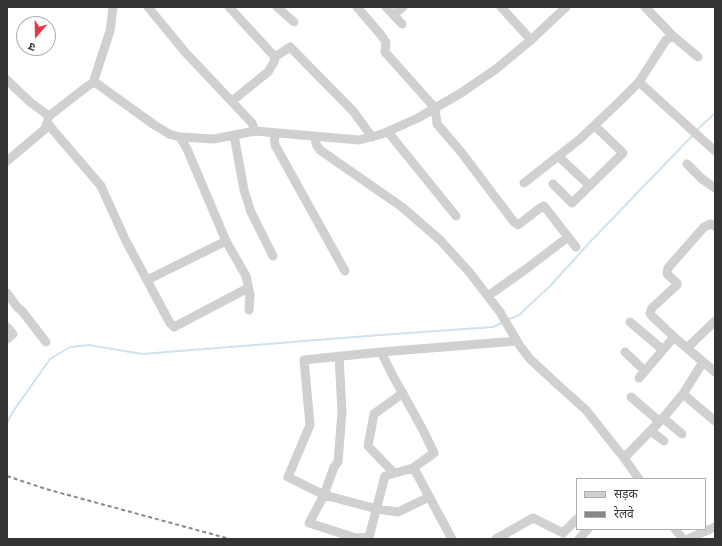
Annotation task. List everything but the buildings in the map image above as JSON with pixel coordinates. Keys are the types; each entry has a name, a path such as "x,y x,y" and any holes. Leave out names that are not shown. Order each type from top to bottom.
{"street":[{"path":"7,161 45,129 48,120 93,83 110,31 113,7"},
{"path":"148,7 185,52 252,123 256,131"},
{"path":"229,7 275,56"},
{"path":"278,7 294,22"},
{"path":"357,7 386,42 385,52 435,108 437,124 461,152 514,222 518,225 544,206 576,247"},
{"path":"386,7 402,24"},
{"path":"394,15 403,7"},
{"path":"501,7 531,40"},
{"path":"93,83 96,83 169,134 180,137 191,139 214,139 256,131 358,140 388,132 418,118 461,93 496,69 531,40 566,7"},
{"path":"645,7 673,36 698,57"},
{"path":"524,183 595,126 640,82 666,40 673,36"},
{"path":"232,101 268,72 274,62 275,56 290,47 353,111 372,137"},
{"path":"7,80 48,120 101,186 125,239 170,323 174,326 248,288"},
{"path":"640,82 715,151"},
{"path":"553,184 572,203 623,153 595,126"},
{"path":"274,132 275,145 345,271"},
{"path":"388,132 456,216"},
{"path":"234,135 244,190 251,212 273,256"},
{"path":"314,136 316,144 320,150 402,207 440,240 470,272 500,312 517,341 530,359 586,410 638,478"},
{"path":"180,137 226,241 246,276 250,295 249,310"},
{"path":"558,156 590,186"},
{"path":"687,164 702,179 715,188"},
{"path":"622,455 627,455 661,420 710,365 674,337 652,317 650,311 652,307 677,285 667,274 668,268 704,227 710,224 715,226"},
{"path":"488,296 568,237"},
{"path":"147,280 226,241"},
{"path":"7,293 46,342"},
{"path":"687,348 715,321"},
{"path":"630,322 663,350"},
{"path":"7,327 12,334 7,339"},
{"path":"625,352 642,375 674,337"},
{"path":"429,497 398,512 377,509 324,495 288,477 310,425 304,360 517,341"},
{"path":"339,356 342,412 338,462 334,467 324,495 309,524 356,538 369,537 385,476 412,468 434,453 423,430 392,376 381,352"},
{"path":"394,473 368,446 374,414 402,393"},
{"path":"683,394 715,421"},
{"path":"631,397 682,434"},
{"path":"650,431 664,441"},
{"path":"412,468 417,474 452,539"},
{"path":"496,539 533,518 563,533 576,520"},
{"path":"688,539 715,528"},
{"path":"579,539 587,530"},
{"path":"676,530 683,539"}],"waterway":[{"path":"697,130 715,113"},
{"path":"507,320 519,315 550,286 590,242 693,135"},
{"path":"7,423 12,413 50,359 70,347 89,345 142,354 493,327 503,322"}],"railway":[{"path":"7,476 46,489 230,539"}]}
